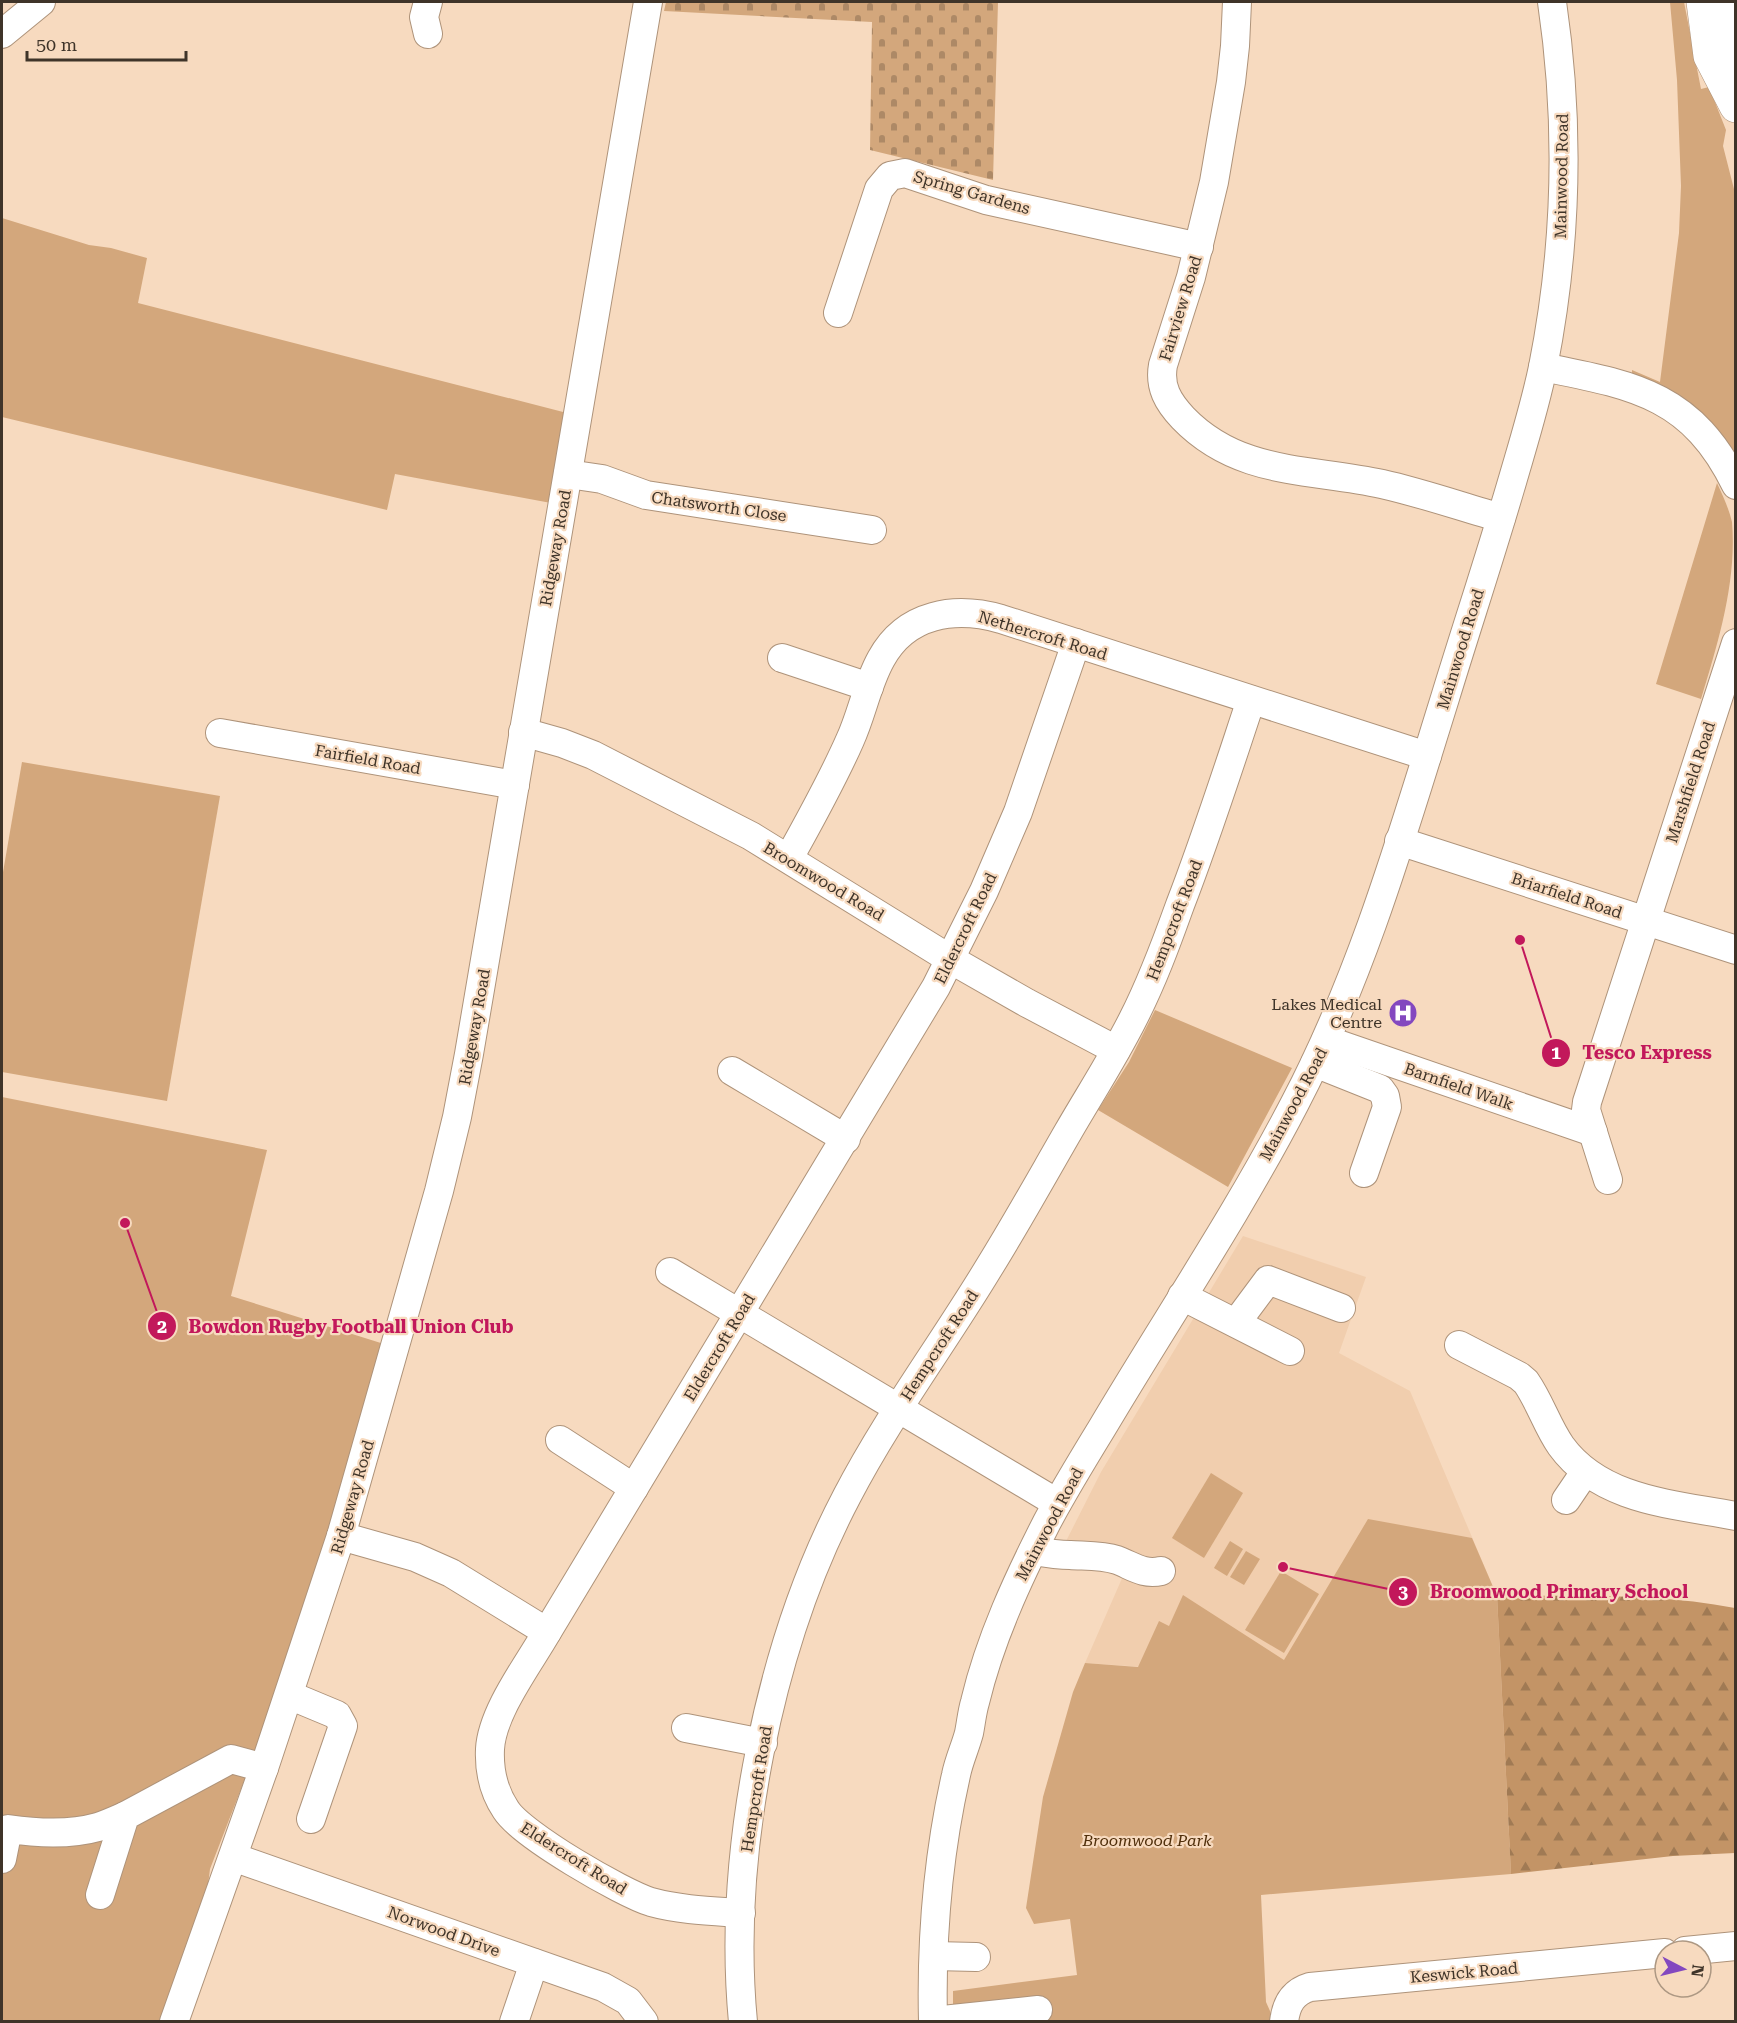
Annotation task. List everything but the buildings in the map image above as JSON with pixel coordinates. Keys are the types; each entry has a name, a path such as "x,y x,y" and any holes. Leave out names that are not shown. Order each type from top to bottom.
{"highway":[{"path":"1703,2 1710,56 1736,106"},
{"path":"1728,2 1736,58"}],"street":[{"path":"2,34 41,2"},
{"path":"428,2 424,17 428,34"},
{"name":"Ridgeway Road","path":"174,2022 264,1768 341,1536 423,1248 457,1117 648,2"},
{"name":"Fairview Road","path":"1237,2 1232,82 1214,183 1199,247 1161,374 1164,391 1191,426 1224,450 1257,463 1281,469 1385,484 1501,518"},
{"name":"Mainwood Road","path":"933,2021 934,1956 940,1866 957,1767 967,1740 986,1664 1007,1608 1057,1503 1243,1197 1294,1107 1320,1052 1367,940 1501,518 1543,367 1558,266 1565,180 1562,96 1552,2"},
{"name":"Spring Gardens","path":"837,315 879,189 890,176 897,173 915,175 986,200 1199,247"},
{"path":"1543,367 1629,386 1669,405 1704,435 1721,458 1736,485"},
{"name":"Chatsworth Close","path":"568,474 602,479 645,495 872,530"},
{"name":"Nethercroft Road","path":"789,858 849,742 880,660 895,640 915,625 945,613 987,615 1427,756"},
{"name":"Eldercroft Road","path":"741,1913 675,1907 651,1902 630,1894 529,1832 507,1811 498,1796 492,1774 490,1749 493,1729 500,1712 547,1632 924,1009 984,891 1018,813 1076,643"},
{"name":"Marshfield Road","path":"1608,1180 1586,1110 1587,1102 1645,921 1728,691 1736,643"},
{"path":"780,657 869,687"},
{"name":"Hempcroft Road","path":"743,2022 740,1973 746,1839 763,1743 784,1656 811,1574 845,1498 899,1407 989,1269 1135,1016 1167,940 1210,823 1251,700"},
{"name":"Broomwood Road","path":"523,732 593,755 789,858 950,958 1027,1003 1116,1050"},
{"name":"Fairfield Road","path":"220,734 515,785"},
{"name":"Briarfield Road","path":"1399,841 1736,950"},
{"path":"1320,1052 1380,1089 1385,1096 1387,1107 1364,1173"},
{"name":"Barnfield Walk","path":"1320,1052 1593,1132"},
{"path":"730,1068 846,1139"},
{"path":"667,1270 741,1312 1057,1503"},
{"path":"1236,1323 1268,1280 1341,1308"},
{"path":"1182,1296 1290,1351"},
{"path":"1459,1345 1495,1353 1526,1382 1561,1446 1585,1472 1612,1488 1635,1496 1736,1516"},
{"path":"557,1438 634,1488"},
{"path":"1566,1500 1585,1472"},
{"path":"341,1536 415,1557 451,1573 547,1632"},
{"path":"1033,1551 1093,1555 1118,1560 1140,1571 1153,1573 1161,1571"},
{"path":"289,1695 336,1714 343,1726 311,1819"},
{"path":"684,1727 763,1743"},
{"path":"2,1859 8,1829 30,1832 98,1827 124,1816 231,1759 264,1768"},
{"path":"100,1895 124,1816"},
{"name":"Norwood Drive","path":"233,1857 616,1994 628,2001 644,2022"},
{"path":"1713,1948 1736,1946"},
{"name":"Keswick Road","path":"1284,2022 1287,2006 1294,1995 1310,1987 1653,1954"},
{"path":"934,1956 976,1957"},
{"path":"514,2022 534,1963"},
{"path":"933,2021 1038,2010"}],"shaded area":[{"path":"1243,1236 1366,1277 1339,1353 1410,1391 1497,1596 1511,1874 1203,1671 1085,1663 1123,1576 1059,1555 1101,1472"}],"green space":[{"path":"666,2 998,2 993,180 870,150 872,22 664,11"},
{"path":"1670,2 1684,2 1701,89 1709,87 1726,130 1723,146 1735,193 1735,464 1632,379 1632,370 1660,382 1679,233 1681,186 1677,80"},
{"path":"2,218 89,245 111,248 147,258 138,303 567,413 551,503 395,474 387,510 2,417"},
{"path":"1717,483 1732,522 1732,567 1720,634 1701,699 1656,684"},
{"path":"22,762 220,796 167,1101 2,1072 2,878"},
{"path":"1155,1010 1292,1068 1228,1187 1098,1110 1129,1062"},
{"path":"2,1097 267,1150 231,1296 384,1344 315,1577 246,1776 210,1869 208,1885 162,2021 2,2021"},
{"path":"1211,1473 1243,1493 1204,1558 1172,1538"},
{"name":"Broomwood Park","path":"1368,1519 1472,1538 1497,1596 1511,1874 1261,1895 1266,2002 1271,2021 953,2021 953,1991 1077,1975 1070,1919 1034,1924 1026,1908 1043,1797 1073,1692 1085,1663 1138,1667 1159,1621 1169,1626 1183,1595 1284,1660"},
{"path":"1230,1541 1243,1549 1227,1576 1214,1568"},
{"path":"1246,1551 1260,1559 1244,1585 1230,1577"},
{"path":"1281,1571 1319,1594 1284,1653 1245,1630"},
{"path":"1497,1596 1647,1598 1735,1608 1735,1853 1673,1856 1511,1874"}],"place":[{"name":"Tesco Express","path":"1520,940"},
{"name":"Lakes Medical Centre","path":"1403,1013"},
{"name":"Bowdon Rugby Football Union Club","path":"125,1223"},
{"name":"Broomwood Primary School","path":"1283,1567"}]}
